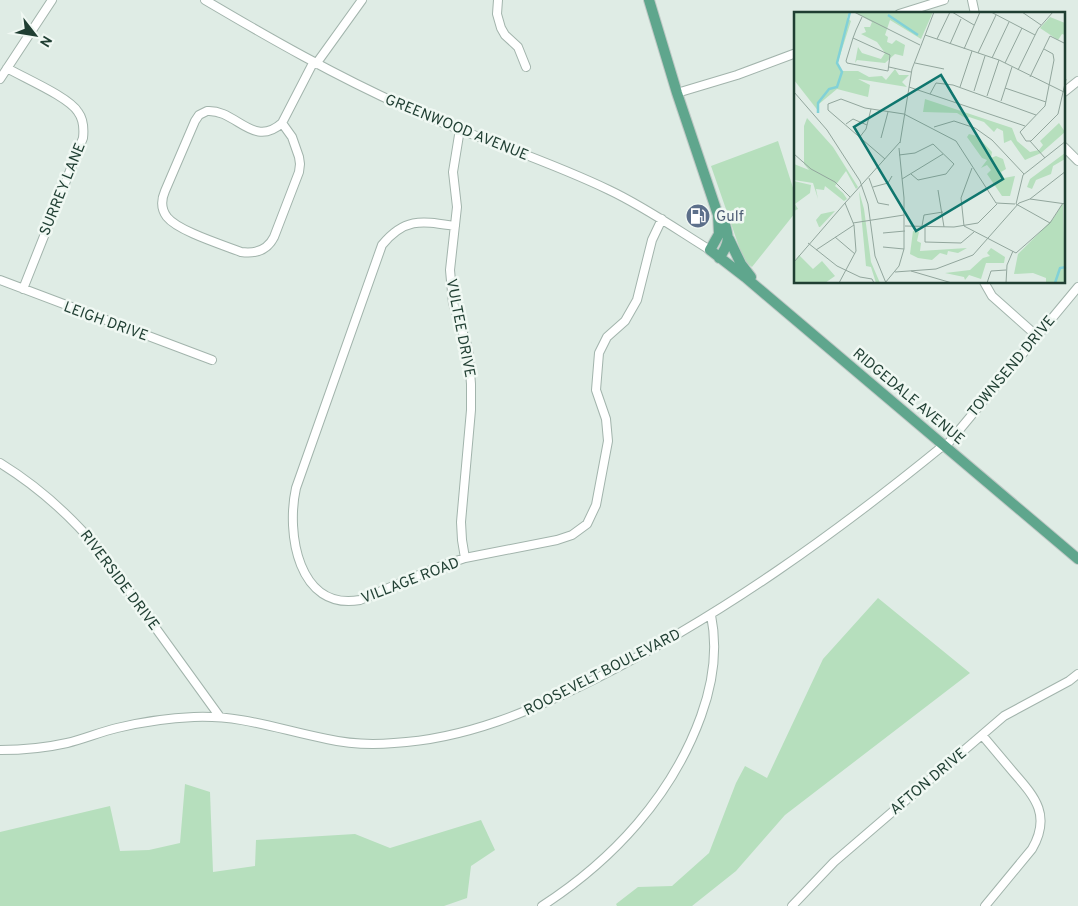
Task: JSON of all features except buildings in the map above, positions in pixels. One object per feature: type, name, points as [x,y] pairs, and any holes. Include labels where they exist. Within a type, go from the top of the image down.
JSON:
[{"type":"main road","points":[[649,0],[677,93],[718,215],[718,234],[710,250]]},
{"type":"main road","points":[[718,215],[724,218],[729,239],[741,264],[750,274],[754,285]]},
{"type":"main road","points":[[719,258],[726,249],[729,239]]},
{"type":"main road","name":"RIDGEDALE AVENUE","points":[[710,250],[1078,559]]},
{"type":"street","points":[[0,79],[52,0]]},
{"type":"street","name":"GREENWOOD AVENUE","points":[[205,0],[314,64],[407,108],[607,188],[634,202],[710,250]]},
{"type":"street","points":[[282,122],[292,137],[300,164],[299,172],[274,238],[267,247],[256,253],[241,252],[180,227],[167,217],[163,210],[162,198],[198,116],[207,111],[222,112],[244,126],[264,132],[271,130],[282,122],[314,64],[362,0]]},
{"type":"street","points":[[498,0],[496,14],[501,28],[505,35],[518,47],[526,67]]},
{"type":"street","points":[[905,12],[944,0]]},
{"type":"street","points":[[677,93],[737,76],[794,55]]},
{"type":"street","name":"SURREY LANE","points":[[7,68],[71,103],[81,116],[84,130],[83,138],[22,289]]},
{"type":"street","points":[[1066,90],[1078,81]]},
{"type":"street","name":"VULTEE DRIVE","points":[[460,129],[453,172],[457,207],[450,260],[454,303],[468,348],[472,384],[461,522],[466,558]]},
{"type":"street","points":[[1066,149],[1078,161]]},
{"type":"street","name":"VILLAGE ROAD","points":[[455,226],[426,221],[416,222],[398,230],[382,246],[296,488],[292,514],[297,550],[305,574],[319,591],[333,600],[342,602],[360,600],[433,569],[466,558],[565,538],[580,531],[592,516],[596,505],[608,441],[606,419],[597,399],[596,390],[599,353],[607,337],[625,321],[633,309],[652,240],[662,219]]},
{"type":"street","name":"LEIGH DRIVE","points":[[0,280],[212,360]]},
{"type":"street","points":[[985,284],[992,296],[1037,336]]},
{"type":"street","name":"TOWNSEND DRIVE","points":[[945,446],[1078,287]]},
{"type":"street","name":"ROOSEVELT BOULEVARD","points":[[0,750],[20,750],[52,746],[142,722],[177,718],[220,717],[245,719],[326,739],[366,745],[452,736],[504,720],[557,698],[680,634],[819,542],[945,446]]},
{"type":"street","name":"RIVERSIDE DRIVE","points":[[0,463],[42,492],[81,528],[100,551],[220,717]]},
{"type":"street","points":[[542,906],[569,887],[606,856],[627,835],[648,812],[675,772],[696,731],[710,685],[714,647],[714,628],[711,614]]},
{"type":"street","name":"AFTON DRIVE","points":[[792,906],[834,862],[1012,710],[1069,681],[1078,674]]},
{"type":"street","points":[[982,735],[1033,795],[1038,803],[1041,821],[1032,849],[985,906]]},
{"type":"green space","points":[[778,141],[794,191],[794,214],[752,267],[744,261],[711,166]]},
{"type":"green space","points":[[878,598],[970,673],[785,815],[736,871],[692,906],[617,906],[616,904],[638,887],[672,886],[709,853],[736,783],[745,766],[767,778],[823,659]]},
{"type":"green space","points":[[185,784],[210,792],[213,872],[255,866],[256,840],[355,834],[390,848],[481,820],[495,850],[471,866],[467,898],[444,906],[0,906],[0,832],[110,806],[120,851],[149,850],[180,843]]},
{"type":"place","name":"Gulf","points":[[698,216]]}]
